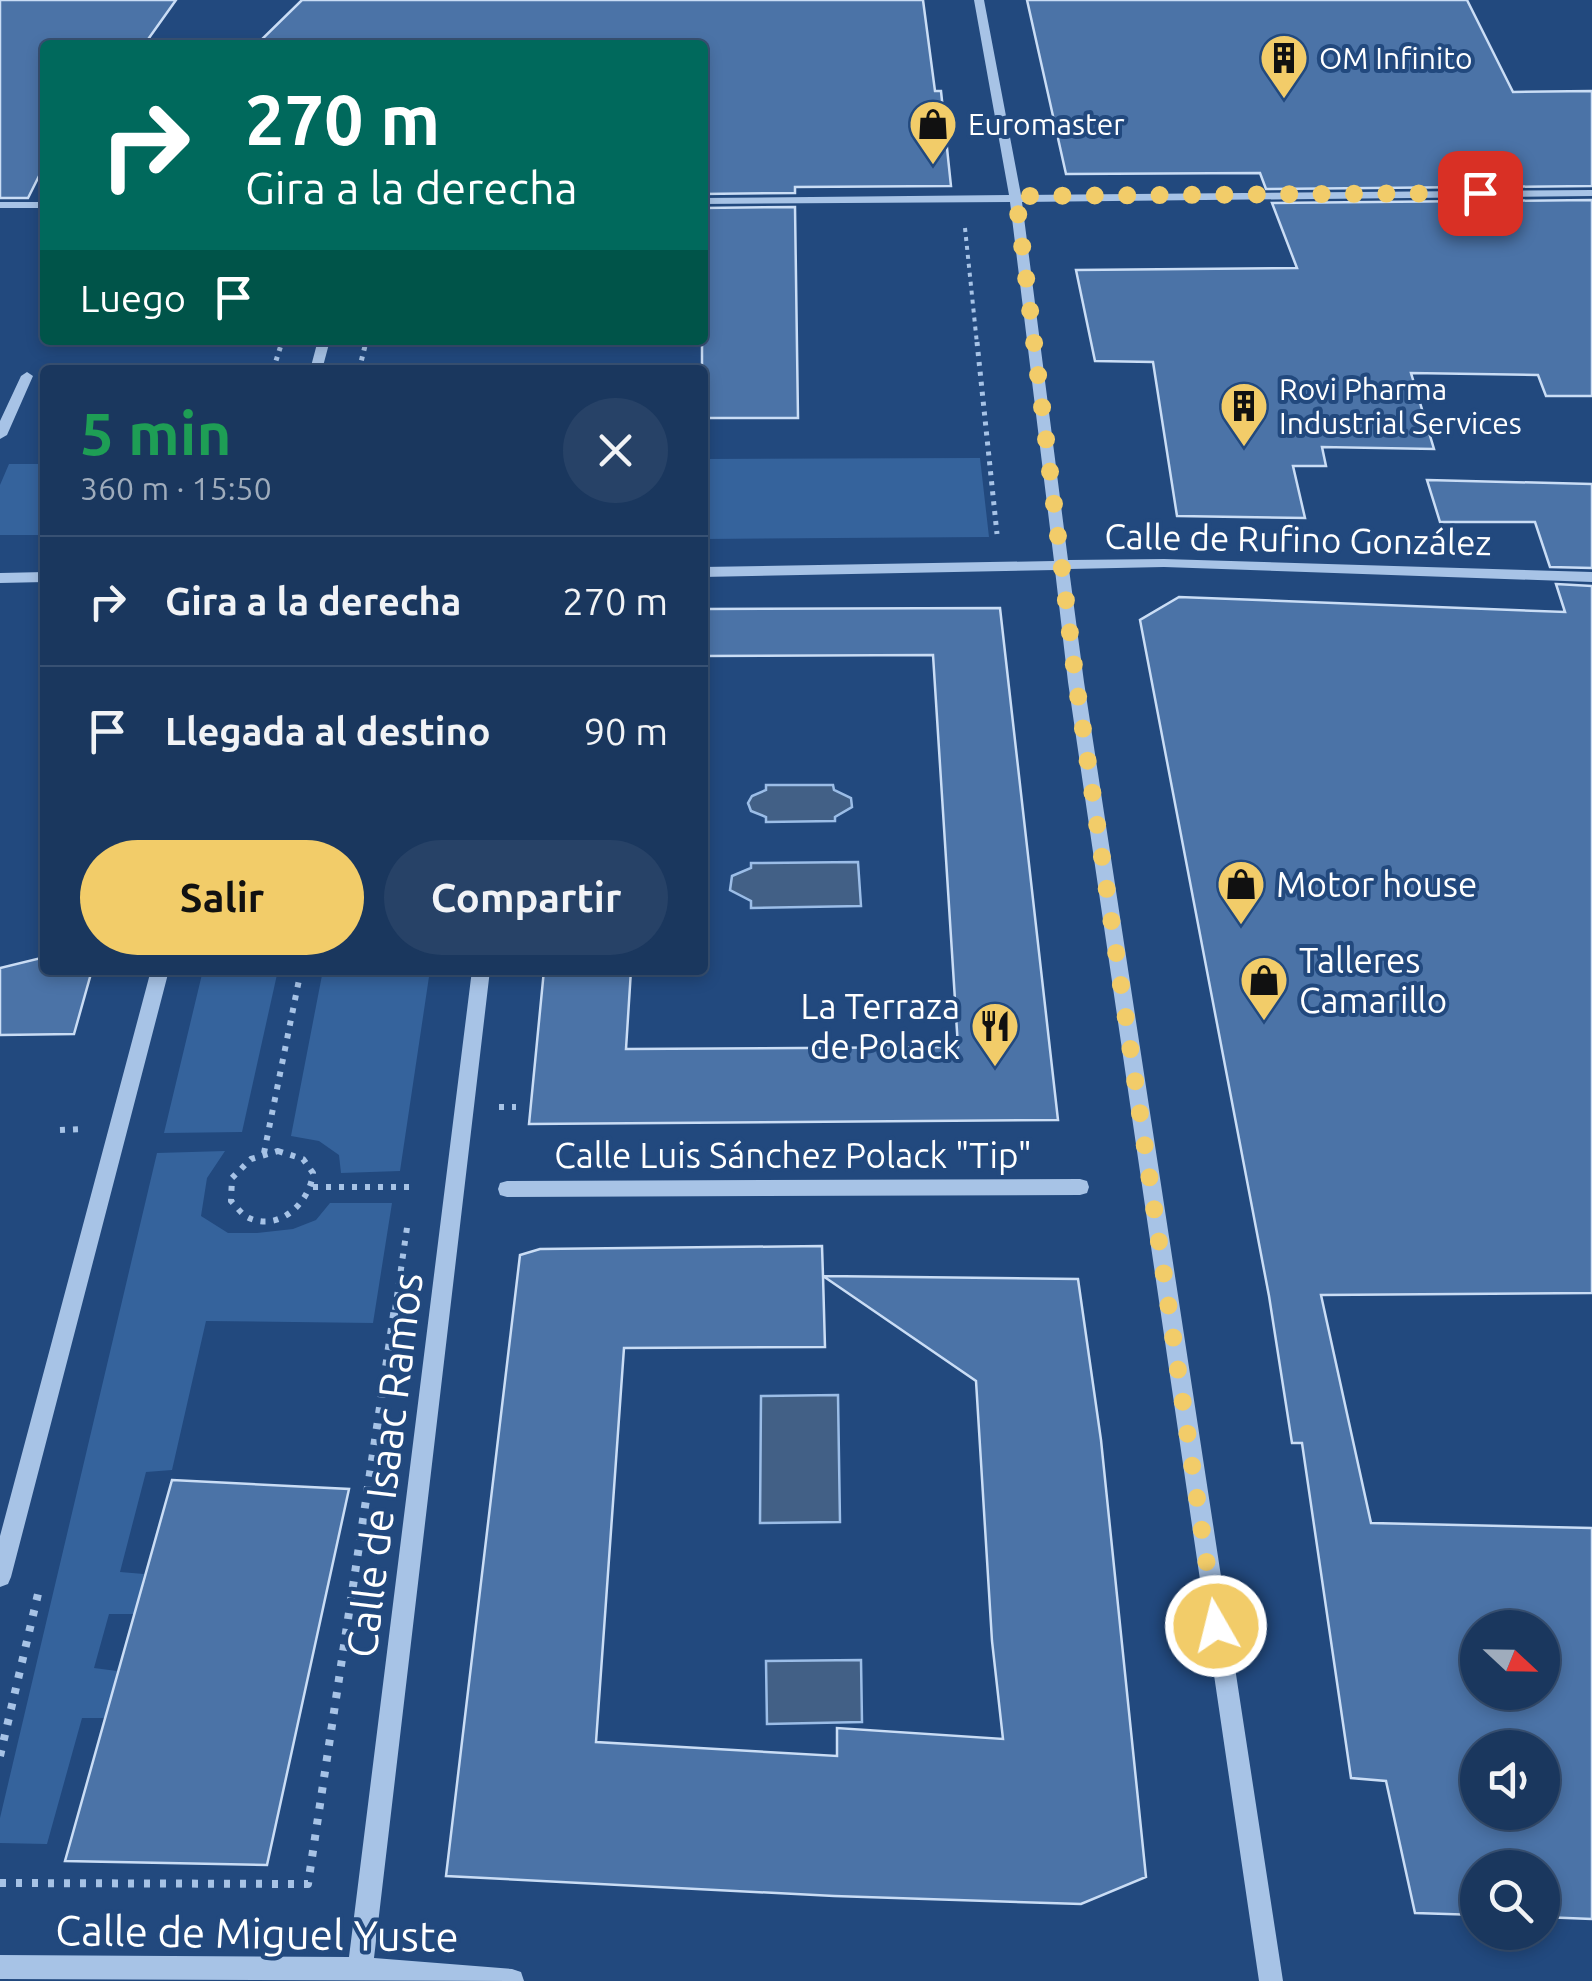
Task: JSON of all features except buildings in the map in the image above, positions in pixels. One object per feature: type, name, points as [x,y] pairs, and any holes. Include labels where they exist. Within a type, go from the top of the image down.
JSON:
[{"type":"street","points":[[979,0],[1016,196],[1062,565],[1270,1981]]},
{"type":"street","points":[[708,200],[1592,192]]},
{"type":"street","points":[[0,205],[40,205]]},
{"type":"street","points":[[0,435],[27,376]]},
{"type":"street","name":"Calle de Rufino González","points":[[708,572],[1164,564],[1592,577]]},
{"type":"street","points":[[0,578],[40,577]]},
{"type":"street","points":[[0,1576],[159,975]]},
{"type":"street","name":"Calle de Isaac Ramos","points":[[360,1969],[480,975]]},
{"type":"street","name":"Calle Luis Sánchez Polack \"Tip\"","points":[[507,1189],[1080,1187]]},
{"type":"street","name":"Calle de Miguel Yuste","points":[[0,1967],[360,1969],[512,1981]]},
{"type":"path","points":[[964,220],[998,544]]},
{"type":"path","points":[[264,1153],[300,975]]},
{"type":"path","points":[[465,1108],[516,1107]]},
{"type":"path","points":[[278,1151],[302,1158],[310,1165],[313,1186],[300,1208],[273,1220],[246,1217],[236,1210],[230,1190],[232,1178],[240,1168],[264,1153],[278,1151]]},
{"type":"path","points":[[0,1883],[308,1884],[416,1168]]},
{"type":"path","points":[[313,1186],[413,1187]]},
{"type":"shaded area","points":[[980,458],[989,537],[708,539],[708,459]]},
{"type":"shaded area","points":[[9,464],[40,464],[40,535],[0,535],[0,485]]},
{"type":"shaded area","points":[[766,785],[833,785],[834,790],[851,798],[852,807],[835,817],[835,821],[766,822],[766,817],[751,811],[748,803],[752,796],[766,790]]},
{"type":"shaded area","points":[[858,862],[861,906],[751,908],[751,901],[730,890],[732,876],[751,868],[751,863]]},
{"type":"shaded area","points":[[202,975],[277,975],[242,1132],[164,1133]]},
{"type":"shaded area","points":[[322,975],[429,975],[400,1171],[341,1173],[339,1155],[319,1141],[291,1136]]},
{"type":"shaded area","points":[[225,1151],[207,1178],[201,1216],[228,1233],[293,1229],[316,1220],[330,1203],[392,1203],[373,1323],[206,1321],[172,1470],[146,1472],[120,1572],[144,1574],[135,1614],[109,1614],[94,1668],[117,1671],[106,1718],[82,1718],[47,1844],[0,1843],[0,1818],[157,1153]]},
{"type":"shaded area","points":[[838,1395],[840,1522],[760,1523],[761,1396]]},
{"type":"shaded area","points":[[861,1660],[862,1722],[767,1724],[766,1661]]},
{"type":"place","name":"OM Infinito","points":[[1284,100]]},
{"type":"place","name":"Euromaster","points":[[933,166]]},
{"type":"place","name":"Rovi Pharma Industrial Services","points":[[1244,448]]},
{"type":"place","name":"Motor house","points":[[1241,926]]},
{"type":"place","name":"Talleres Camarillo","points":[[1264,1022]]},
{"type":"place","name":"La Terraza de Polack","points":[[995,1068]]},
{"type":"route","points":[[1216,1626],[1076,682],[1016,196],[1480,193]]}]
